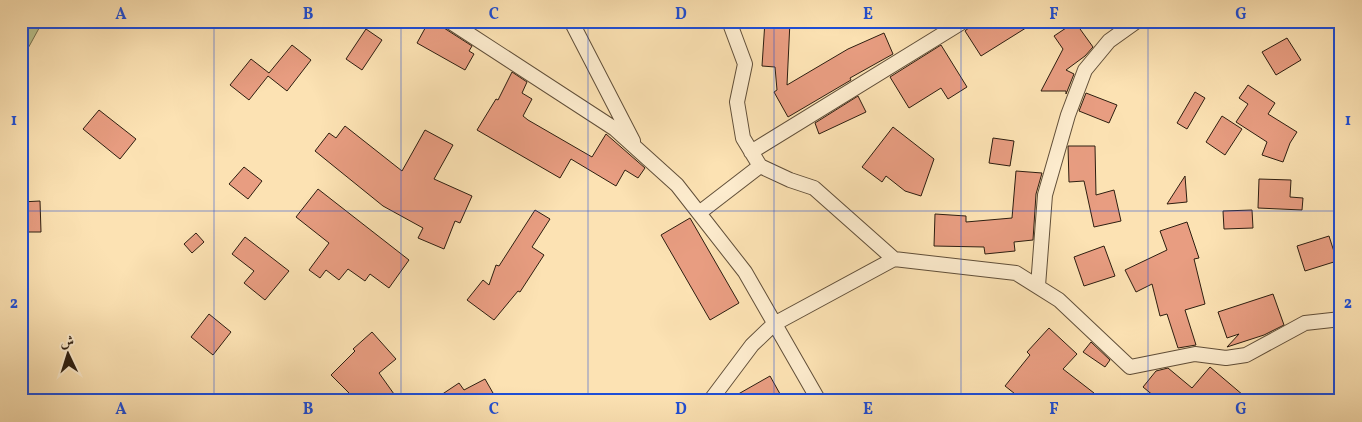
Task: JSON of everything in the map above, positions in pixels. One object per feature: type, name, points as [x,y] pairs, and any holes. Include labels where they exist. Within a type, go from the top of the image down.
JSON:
[{"type":"street","points":[[449,21],[615,129],[677,185],[745,272],[820,401]]},
{"type":"street","points":[[571,21],[637,148]]},
{"type":"street","points":[[729,21],[745,64],[738,102],[742,138],[760,166],[790,180],[814,188],[894,259]]},
{"type":"street","points":[[751,152],[964,21]]},
{"type":"street","points":[[1038,286],[1045,195],[1068,115],[1085,70],[1109,41],[1137,21]]},
{"type":"street","points":[[699,213],[760,166]]},
{"type":"street","points":[[710,401],[752,345],[774,324],[894,259],[1016,273],[1059,300],[1130,366],[1195,354],[1226,358],[1246,355],[1305,323],[1341,319]]},
{"type":"green space","points":[[21,21],[43,21],[21,61]]},
{"type":"building","points":[[429,21],[441,22],[444,28],[472,46],[469,51],[474,54],[465,70],[417,43]]},
{"type":"building","points":[[765,21],[790,21],[787,85],[848,49],[884,33],[893,54],[850,78],[851,80],[788,117],[774,92],[777,90],[775,67],[762,66]]},
{"type":"building","points":[[973,21],[1037,21],[981,56],[965,31],[971,26]]},
{"type":"building","points":[[1106,21],[1122,21],[1111,29]]},
{"type":"building","points":[[1075,22],[1093,47],[1085,56],[1066,70],[1074,74],[1066,94],[1066,91],[1041,91],[1063,49],[1054,36]]},
{"type":"building","points":[[366,29],[382,40],[362,70],[346,59]]},
{"type":"building","points":[[1287,38],[1301,60],[1276,75],[1262,52]]},
{"type":"building","points":[[292,45],[311,60],[287,91],[268,76],[249,100],[230,85],[251,59],[269,73]]},
{"type":"building","points":[[941,45],[967,87],[948,99],[941,88],[909,108],[890,77]]},
{"type":"building","points":[[512,72],[527,82],[522,93],[532,99],[523,116],[592,157],[606,134],[645,168],[638,178],[625,170],[616,186],[571,159],[560,178],[477,130],[496,99],[498,100]]},
{"type":"building","points":[[1248,85],[1275,103],[1268,114],[1297,132],[1290,143],[1283,162],[1262,155],[1267,142],[1236,122],[1248,104],[1239,98]]},
{"type":"building","points":[[1195,92],[1205,98],[1187,129],[1177,123]]},
{"type":"building","points":[[1086,93],[1117,105],[1109,123],[1079,111]]},
{"type":"building","points":[[858,96],[866,112],[819,134],[815,123]]},
{"type":"building","points":[[99,110],[136,139],[120,159],[83,129]]},
{"type":"building","points":[[1222,116],[1242,129],[1225,155],[1206,142]]},
{"type":"building","points":[[345,126],[402,171],[425,130],[453,145],[434,179],[472,196],[460,223],[455,221],[444,249],[418,238],[423,228],[383,206],[315,151],[329,133],[336,138]]},
{"type":"building","points":[[893,127],[934,159],[921,196],[905,191],[886,176],[882,182],[862,167]]},
{"type":"building","points":[[993,138],[1014,141],[1010,166],[989,163]]},
{"type":"building","points":[[1068,146],[1095,146],[1096,195],[1114,190],[1121,221],[1094,227],[1084,181],[1069,182]]},
{"type":"building","points":[[244,167],[262,181],[248,199],[229,184]]},
{"type":"building","points":[[1016,171],[1042,173],[1036,194],[1033,240],[1014,242],[1015,251],[985,254],[984,247],[934,246],[935,214],[966,216],[966,222],[1012,218]]},
{"type":"building","points":[[1185,176],[1187,202],[1167,204]]},
{"type":"building","points":[[1259,179],[1291,180],[1290,197],[1303,198],[1302,210],[1258,208]]},
{"type":"building","points":[[318,189],[409,260],[389,288],[370,274],[365,281],[348,269],[339,280],[326,270],[320,278],[309,270],[329,243],[296,217]]},
{"type":"building","points":[[40,201],[41,232],[21,232],[21,202]]},
{"type":"building","points":[[535,210],[550,219],[532,247],[544,255],[520,292],[518,291],[494,320],[467,300],[483,280],[489,285],[496,265],[499,266]]},
{"type":"building","points":[[1252,210],[1253,228],[1224,229],[1223,211]]},
{"type":"building","points":[[690,218],[739,303],[710,320],[661,235]]},
{"type":"building","points":[[1187,222],[1199,258],[1194,259],[1205,304],[1185,310],[1196,345],[1178,348],[1167,314],[1160,316],[1152,284],[1136,292],[1125,270],[1167,250],[1160,231]]},
{"type":"building","points":[[196,233],[204,242],[192,253],[184,244]]},
{"type":"building","points":[[1329,236],[1337,261],[1305,271],[1297,246]]},
{"type":"building","points":[[245,237],[289,271],[265,300],[244,283],[254,271],[232,254]]},
{"type":"building","points":[[1104,246],[1115,276],[1084,286],[1074,257]]},
{"type":"building","points":[[1273,294],[1284,325],[1264,335],[1227,347],[1239,334],[1227,338],[1218,312]]},
{"type":"building","points":[[209,314],[231,332],[213,355],[191,337]]},
{"type":"building","points":[[1049,328],[1077,354],[1063,369],[1094,393],[1088,401],[1024,401],[1005,386],[1030,355],[1027,352]]},
{"type":"building","points":[[372,332],[396,359],[379,373],[399,401],[357,401],[331,375],[355,351],[353,349]]},
{"type":"building","points":[[1091,342],[1110,360],[1105,367],[1083,352]]},
{"type":"building","points":[[1210,367],[1250,401],[1160,401],[1143,387],[1156,371],[1168,368],[1192,388]]},
{"type":"building","points":[[770,376],[784,401],[726,401]]},
{"type":"building","points":[[485,379],[493,393],[479,401],[432,401],[459,383],[464,390]]}]
